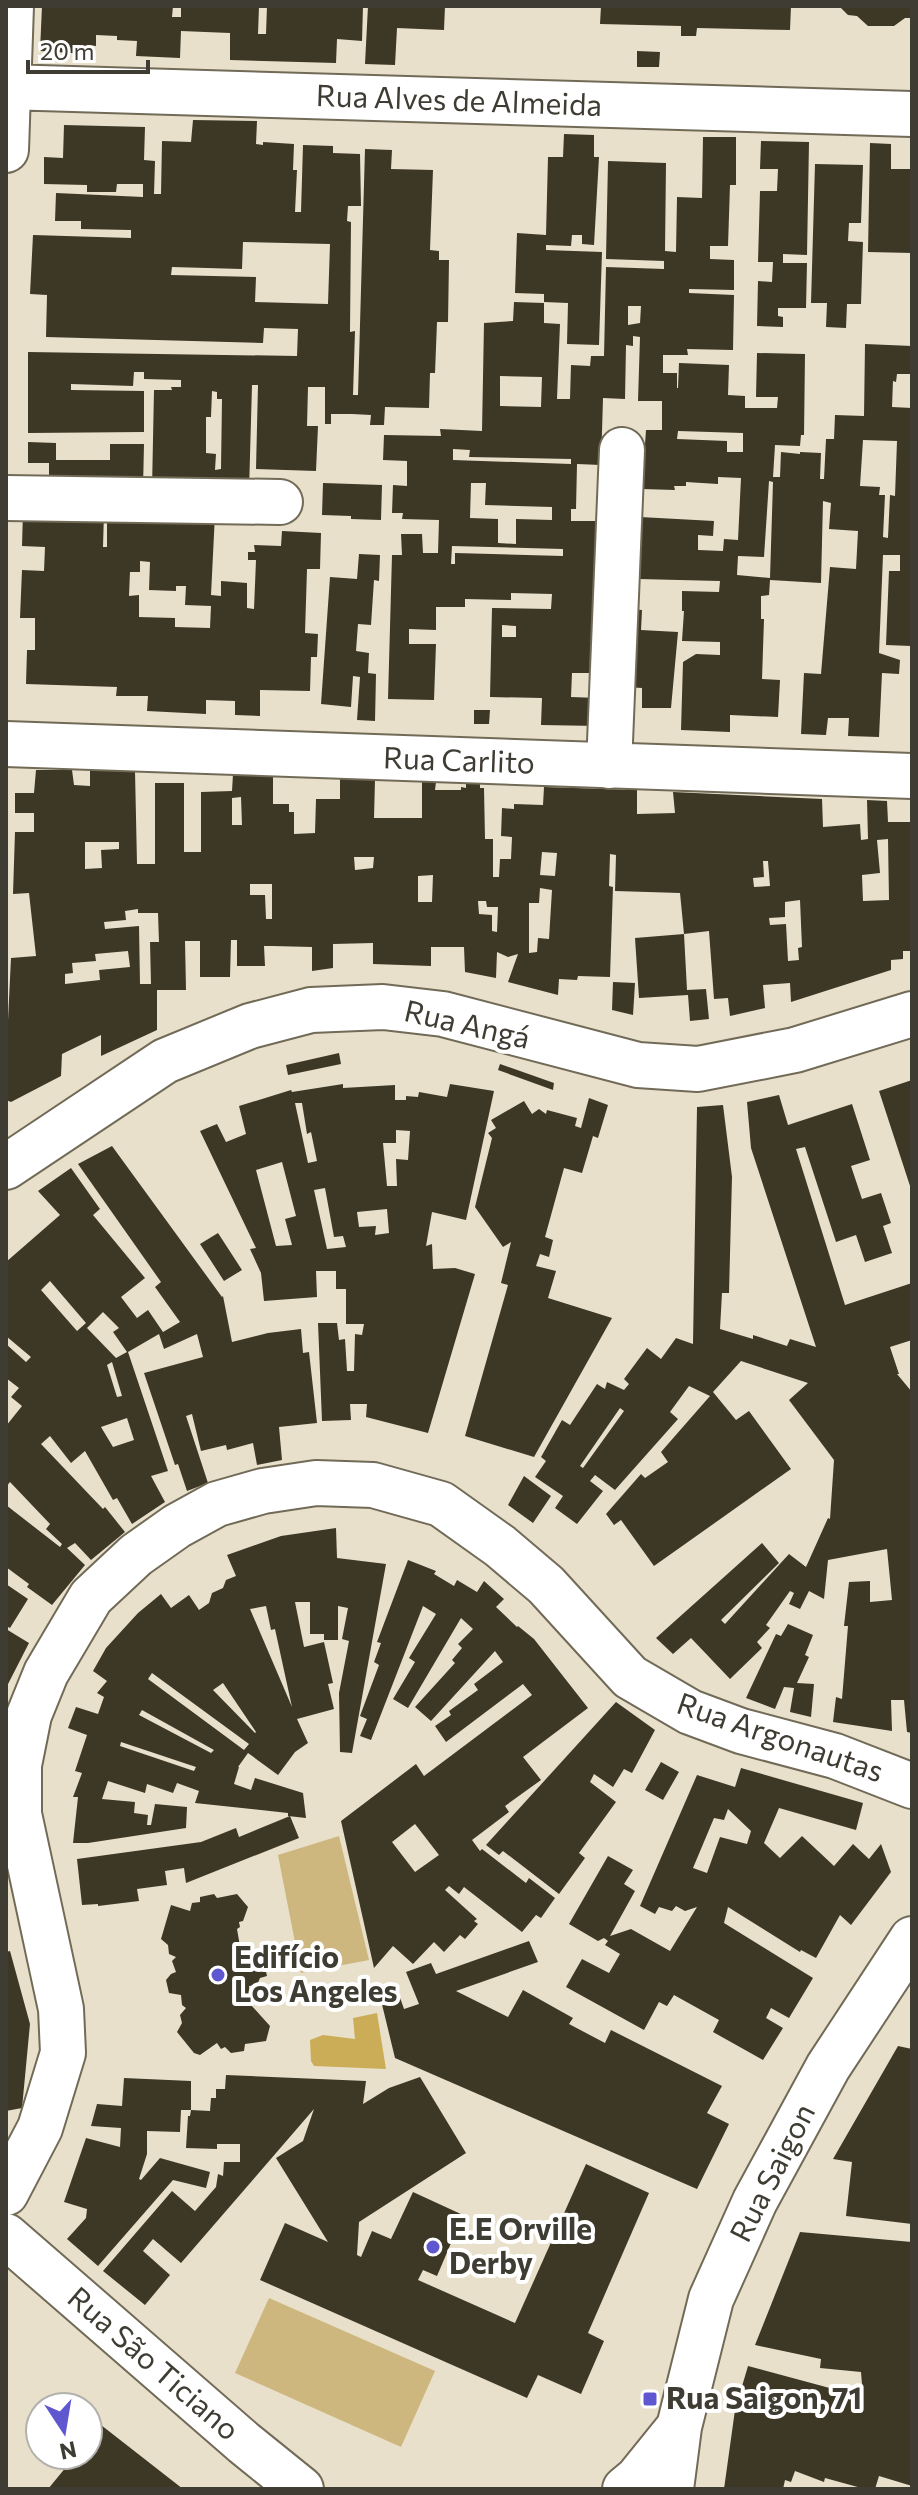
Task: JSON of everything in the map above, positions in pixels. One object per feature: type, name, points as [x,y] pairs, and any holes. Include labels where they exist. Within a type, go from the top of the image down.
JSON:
[{"type":"street","points":[[6,150],[11,6]]},
{"type":"street","name":"Rua Alves de Almeida","points":[[7,87],[912,114]]},
{"type":"street","points":[[609,766],[622,450]]},
{"type":"street","points":[[6,498],[280,502]]},
{"type":"street","name":"Rua Carlito","points":[[6,744],[912,776]]},
{"type":"street","name":"Rua Angá","points":[[6,1167],[165,1061],[250,1026],[311,1010],[383,1007],[443,1014],[638,1065],[698,1069],[795,1050],[912,1014]]},
{"type":"street","name":"Rua Argonautas","points":[[6,2193],[40,2128],[63,2053],[61,2009],[19,1814],[19,1765],[29,1715],[46,1673],[91,1597],[136,1555],[177,1526],[217,1504],[263,1491],[316,1483],[373,1485],[441,1504],[500,1546],[546,1585],[630,1677],[690,1712],[741,1731],[835,1756],[912,1786]]},
{"type":"street","name":"Rua Saigon","points":[[671,2489],[679,2427],[711,2299],[755,2201],[828,2067],[912,1939]]},
{"type":"street","name":"Rua São Ticiano","points":[[6,2236],[232,2433],[301,2489]]},
{"type":"street","name":"Rua Saigon","points":[[625,2489],[637,2479],[679,2427]]},
{"type":"shaded area","points":[[339,1836],[369,1960],[301,1973],[278,1855]]},
{"type":"shaded area","points":[[377,2013],[386,2069],[314,2066],[310,2040],[323,2035],[355,2039],[353,2018]]},
{"type":"shaded area","points":[[269,2298],[435,2371],[401,2447],[235,2373]]},
{"type":"building","points":[[42,6],[173,6],[172,17],[181,17],[181,6],[259,6],[258,34],[266,34],[267,6],[363,6],[362,41],[337,39],[336,63],[230,60],[230,33],[181,31],[180,58],[136,56],[137,41],[117,40],[117,36],[96,35],[96,46],[87,45],[87,54],[40,51]]},
{"type":"building","points":[[368,6],[445,6],[444,30],[397,28],[395,65],[365,64]]},
{"type":"building","points":[[601,6],[791,6],[790,30],[697,28],[696,36],[681,36],[681,26],[600,24]]},
{"type":"building","points":[[839,6],[912,6],[912,18],[905,18],[894,26],[868,26]]},
{"type":"building","points":[[637,51],[660,52],[659,67],[637,67]]},
{"type":"building","points":[[193,120],[257,121],[256,144],[294,144],[293,170],[297,170],[295,212],[301,212],[303,145],[333,146],[333,153],[360,154],[361,206],[348,206],[347,221],[351,222],[350,332],[355,331],[353,395],[358,395],[365,149],[392,150],[391,169],[433,170],[430,250],[439,251],[439,260],[449,260],[448,322],[437,322],[435,373],[430,373],[429,408],[385,407],[384,425],[370,425],[371,415],[352,414],[331,414],[331,424],[325,424],[325,387],[308,387],[307,426],[318,426],[316,471],[256,469],[258,385],[252,385],[249,491],[152,489],[154,390],[181,387],[181,380],[144,379],[144,372],[134,372],[133,386],[71,384],[71,390],[144,391],[144,432],[28,433],[28,352],[297,356],[298,329],[264,328],[263,343],[46,337],[47,295],[30,294],[33,235],[131,238],[131,230],[81,229],[81,221],[55,221],[56,193],[143,197],[143,184],[117,184],[116,192],[87,192],[87,185],[44,184],[44,157],[63,158],[64,125],[145,127],[144,160],[155,161],[154,194],[161,194],[162,141],[191,142]],"holes":[[[243,242],[330,244],[328,304],[255,302],[256,277],[171,275],[172,267],[242,269]],[[212,391],[217,392],[217,399],[222,399],[221,469],[215,470],[216,454],[206,453],[206,417],[211,417]]]},
{"type":"building","points":[[564,134],[594,135],[594,157],[599,157],[594,245],[582,244],[582,235],[572,235],[571,246],[546,245],[546,250],[602,252],[599,345],[567,344],[568,303],[544,302],[544,294],[515,293],[517,233],[546,235],[548,157],[563,157]]},
{"type":"building","points":[[703,137],[736,137],[736,185],[730,185],[728,246],[710,246],[710,259],[734,260],[734,290],[689,289],[689,293],[734,295],[733,350],[687,349],[688,355],[663,355],[663,373],[677,373],[678,388],[679,363],[729,365],[728,395],[745,396],[745,408],[777,408],[778,397],[756,397],[757,353],[805,354],[804,435],[801,435],[800,446],[775,445],[773,477],[780,477],[781,452],[800,452],[821,453],[820,479],[824,479],[826,439],[834,439],[835,415],[864,416],[865,344],[912,346],[912,374],[897,374],[896,382],[893,381],[892,407],[912,408],[911,646],[886,645],[889,571],[900,571],[900,555],[883,555],[879,653],[900,660],[899,674],[882,673],[879,737],[848,736],[849,718],[828,718],[826,735],[801,734],[804,673],[821,674],[830,567],[856,569],[858,531],[829,529],[831,503],[823,501],[821,583],[770,580],[769,595],[761,596],[761,619],[764,619],[762,679],[780,680],[778,717],[730,715],[730,732],[681,730],[683,662],[696,654],[720,655],[720,642],[682,641],[682,591],[719,592],[720,581],[639,579],[640,517],[714,521],[713,536],[698,535],[698,550],[723,551],[724,539],[738,540],[741,478],[718,477],[718,484],[686,482],[686,486],[674,486],[675,490],[642,489],[646,430],[662,430],[662,401],[638,401],[640,337],[633,336],[633,346],[626,345],[625,399],[603,398],[601,465],[577,464],[576,509],[571,509],[571,521],[601,521],[598,673],[572,673],[571,697],[598,698],[598,726],[541,725],[542,698],[490,697],[492,608],[551,609],[552,594],[511,593],[511,600],[465,599],[465,607],[436,607],[436,630],[409,629],[409,644],[436,644],[434,700],[388,699],[392,555],[402,555],[401,534],[422,534],[423,553],[438,553],[439,520],[402,519],[403,513],[392,513],[393,485],[407,486],[407,461],[383,460],[384,435],[441,436],[440,429],[482,431],[484,323],[513,321],[514,302],[544,303],[544,323],[560,324],[557,399],[570,399],[571,365],[590,366],[591,356],[604,356],[606,267],[664,269],[664,261],[606,259],[608,161],[666,163],[665,251],[676,252],[677,197],[702,198]],"holes":[[[628,306],[641,306],[640,323],[628,325]],[[500,376],[542,377],[541,407],[500,406]],[[678,431],[743,433],[743,452],[727,452],[727,441],[677,439]],[[863,440],[897,441],[895,496],[890,495],[888,538],[883,537],[885,495],[879,495],[880,487],[860,486]],[[453,449],[470,450],[469,457],[571,459],[571,464],[453,460]],[[769,481],[773,482],[770,578],[737,575],[738,556],[764,557]],[[471,483],[486,483],[485,505],[552,507],[552,520],[516,519],[516,544],[498,543],[498,519],[470,518]],[[452,546],[563,549],[563,556],[455,553],[455,564],[451,564]],[[502,625],[516,626],[516,637],[502,637]]]},
{"type":"building","points":[[761,141],[809,142],[807,255],[783,254],[783,263],[807,263],[806,308],[778,308],[778,316],[783,317],[783,327],[757,326],[758,281],[772,282],[773,262],[758,262],[760,191],[777,191],[778,169],[760,169]]},
{"type":"building","points":[[870,143],[891,144],[891,169],[912,169],[912,253],[868,252]]},
{"type":"building","points":[[815,164],[863,165],[861,223],[849,223],[848,241],[863,242],[861,304],[847,304],[846,328],[826,327],[827,303],[811,303]]},
{"type":"building","points":[[28,442],[56,443],[56,460],[110,460],[110,444],[144,444],[143,489],[49,487],[49,463],[28,463]]},
{"type":"building","points":[[323,483],[382,485],[381,520],[322,515]]},
{"type":"building","points":[[23,511],[104,512],[103,547],[107,547],[107,513],[215,514],[211,595],[221,596],[221,581],[247,583],[247,608],[254,609],[256,560],[248,560],[248,552],[255,552],[254,545],[281,546],[282,531],[321,533],[320,569],[307,569],[305,633],[318,634],[317,657],[311,657],[310,691],[260,690],[260,716],[235,715],[235,701],[206,700],[206,714],[147,711],[148,696],[116,696],[117,687],[26,684],[27,650],[35,650],[35,618],[20,618],[22,570],[44,571],[45,547],[22,546]],"holes":[[[140,561],[150,562],[149,590],[176,591],[176,586],[186,586],[185,605],[211,606],[210,628],[175,627],[175,618],[139,617],[139,595],[129,596],[130,572],[140,572]]]},
{"type":"building","points":[[359,554],[380,555],[379,581],[374,580],[371,625],[358,624],[356,651],[369,653],[368,673],[376,674],[375,721],[357,720],[360,677],[353,676],[351,707],[321,704],[330,577],[357,579]]},
{"type":"building","points":[[628,609],[642,610],[641,630],[678,632],[671,708],[642,708],[642,688],[626,687]]},
{"type":"building","points":[[474,710],[490,710],[489,724],[474,724]]},
{"type":"building","points":[[36,770],[72,770],[74,785],[90,786],[90,770],[135,771],[137,864],[155,864],[155,783],[184,783],[184,852],[201,852],[201,792],[232,791],[233,774],[273,775],[273,804],[289,804],[289,812],[294,812],[294,834],[315,833],[316,799],[340,799],[340,778],[375,779],[374,818],[422,818],[422,782],[436,782],[435,790],[461,790],[461,787],[466,788],[466,783],[480,784],[480,788],[484,788],[485,839],[493,839],[493,877],[499,877],[500,859],[511,859],[512,837],[501,836],[502,808],[514,809],[514,804],[543,805],[544,787],[637,790],[637,814],[675,813],[673,792],[822,799],[823,827],[860,824],[861,840],[868,839],[867,800],[887,801],[888,822],[912,822],[912,951],[903,951],[903,959],[891,960],[891,970],[791,1002],[790,983],[763,985],[765,1008],[730,1016],[728,998],[714,999],[709,931],[684,934],[680,893],[615,891],[616,855],[610,854],[609,886],[613,887],[610,977],[559,979],[558,995],[508,982],[518,954],[508,957],[497,952],[496,978],[465,972],[464,947],[431,947],[431,966],[373,964],[373,943],[333,944],[333,968],[312,971],[312,947],[272,946],[264,946],[265,966],[237,966],[237,940],[231,940],[230,977],[200,977],[200,941],[185,941],[186,990],[157,990],[157,1030],[101,1056],[101,1035],[62,1054],[61,1076],[11,1102],[6,1100],[6,1062],[11,958],[36,956],[29,893],[13,894],[15,832],[34,832],[34,813],[15,813],[15,793],[34,793]],"holes":[[[241,797],[242,825],[232,825],[232,798]],[[888,839],[889,900],[863,901],[862,875],[880,873],[877,840]],[[85,842],[119,842],[119,849],[101,850],[102,868],[85,869]],[[542,852],[557,853],[555,876],[540,875]],[[354,857],[374,857],[373,868],[355,870]],[[763,861],[768,861],[770,886],[754,887],[753,878],[764,877]],[[433,875],[432,902],[418,902],[418,876]],[[250,884],[272,884],[272,919],[266,919],[265,895],[250,895]],[[540,888],[552,890],[549,939],[538,938],[537,952],[529,953],[529,903],[539,903]],[[800,900],[802,947],[798,948],[799,960],[788,961],[786,924],[770,925],[769,918],[785,917],[785,902]],[[478,901],[486,901],[487,907],[498,907],[497,932],[492,931],[492,915],[479,914]],[[138,909],[138,913],[158,913],[159,942],[150,942],[151,984],[140,984],[139,926],[105,929],[104,922],[126,920],[125,911]],[[128,951],[130,967],[99,970],[100,980],[65,984],[65,974],[73,973],[72,963],[96,961],[95,954]]]},
{"type":"building","points":[[684,934],[687,990],[706,989],[709,1019],[690,1021],[688,995],[639,998],[635,938]]},
{"type":"building","points":[[613,982],[635,983],[633,1015],[612,1010]]},
{"type":"building","points":[[339,1053],[341,1064],[288,1075],[286,1065]]},
{"type":"building","points":[[500,1064],[554,1083],[553,1090],[498,1070]]},
{"type":"building","points":[[912,1080],[912,1189],[911,1189],[879,1091]]},
{"type":"building","points":[[343,1084],[343,1088],[395,1085],[395,1100],[406,1100],[406,1096],[418,1097],[419,1092],[447,1097],[450,1084],[494,1091],[466,1220],[432,1212],[426,1246],[432,1244],[433,1269],[455,1268],[475,1274],[428,1433],[366,1417],[367,1404],[350,1404],[351,1420],[322,1421],[318,1323],[337,1323],[339,1340],[345,1339],[347,1371],[354,1371],[355,1334],[362,1335],[364,1324],[346,1324],[346,1289],[336,1289],[336,1271],[316,1271],[317,1297],[264,1301],[261,1273],[250,1249],[256,1248],[200,1131],[217,1124],[226,1142],[246,1134],[239,1106],[292,1092]],"holes":[[[295,1103],[302,1103],[307,1134],[311,1132],[317,1161],[308,1163]],[[396,1130],[410,1131],[408,1160],[396,1159],[397,1186],[387,1186],[383,1143],[396,1143]],[[282,1162],[296,1216],[285,1219],[292,1245],[276,1246],[256,1170]],[[325,1188],[334,1237],[343,1236],[346,1247],[327,1249],[314,1190]],[[387,1209],[389,1233],[375,1235],[376,1226],[359,1227],[357,1212]]]},
{"type":"building","points":[[779,1095],[788,1125],[852,1104],[870,1160],[851,1166],[862,1199],[881,1193],[891,1223],[883,1226],[892,1253],[865,1262],[856,1235],[836,1242],[805,1147],[796,1149],[845,1305],[912,1283],[912,1340],[890,1347],[897,1374],[912,1392],[912,1733],[907,1732],[904,1700],[891,1700],[892,1731],[833,1722],[836,1697],[842,1699],[849,1582],[870,1581],[870,1602],[892,1600],[887,1549],[828,1560],[824,1599],[809,1591],[800,1609],[789,1604],[794,1593],[790,1591],[766,1625],[770,1628],[757,1642],[762,1648],[730,1679],[691,1638],[673,1654],[656,1638],[762,1543],[779,1563],[721,1620],[725,1624],[789,1554],[806,1567],[830,1519],[834,1460],[789,1400],[808,1383],[741,1361],[713,1392],[736,1420],[749,1411],[791,1469],[654,1566],[621,1520],[614,1525],[606,1514],[641,1474],[645,1478],[668,1462],[661,1452],[710,1396],[689,1386],[670,1412],[678,1419],[615,1490],[595,1475],[590,1481],[603,1491],[577,1524],[555,1508],[563,1496],[535,1477],[546,1461],[541,1457],[562,1420],[570,1425],[597,1384],[605,1389],[607,1382],[624,1390],[629,1384],[624,1379],[647,1348],[661,1359],[676,1338],[693,1344],[697,1107],[723,1105],[732,1177],[729,1293],[722,1293],[720,1329],[787,1346],[790,1339],[816,1347],[751,1148],[747,1102]],"holes":[[[620,1408],[624,1411],[583,1468],[580,1466]]]},
{"type":"building","points":[[589,1098],[608,1105],[598,1138],[593,1136],[582,1173],[564,1168],[545,1237],[553,1240],[549,1257],[540,1254],[536,1266],[556,1271],[548,1298],[612,1318],[534,1457],[465,1436],[508,1285],[501,1283],[511,1242],[503,1247],[475,1207],[492,1138],[488,1133],[496,1128],[491,1120],[524,1101],[532,1114],[539,1109],[546,1114],[547,1110],[577,1118],[575,1126],[581,1128]]},
{"type":"building","points":[[112,1146],[223,1296],[232,1342],[301,1329],[303,1353],[309,1352],[317,1423],[279,1427],[282,1460],[257,1465],[253,1443],[227,1450],[226,1445],[201,1451],[192,1414],[186,1416],[208,1483],[187,1491],[144,1373],[203,1357],[197,1334],[164,1349],[159,1334],[128,1352],[168,1471],[151,1476],[165,1502],[132,1524],[117,1498],[113,1500],[85,1451],[71,1463],[50,1436],[41,1444],[103,1509],[105,1507],[125,1532],[91,1560],[75,1543],[67,1548],[85,1565],[52,1605],[6,1567],[6,1505],[60,1547],[62,1544],[46,1529],[50,1524],[10,1482],[6,1487],[6,1426],[22,1406],[11,1397],[19,1388],[6,1378],[6,1344],[26,1362],[31,1357],[6,1336],[6,1262],[60,1215],[38,1191],[71,1168],[100,1209],[93,1215],[145,1278],[121,1297],[137,1318],[148,1310],[163,1332],[180,1322],[155,1287],[161,1282],[78,1164]],"holes":[[[50,1281],[86,1323],[77,1331],[41,1290]],[[103,1312],[119,1328],[113,1332],[127,1352],[116,1358],[87,1328]],[[112,1362],[122,1396],[117,1397],[107,1365]],[[127,1418],[134,1440],[113,1447],[101,1427]]]},
{"type":"building","points":[[218,1233],[242,1270],[224,1281],[200,1244]]},
{"type":"building","points":[[524,1476],[551,1496],[533,1523],[508,1505]]},
{"type":"building","points":[[336,1528],[337,1558],[386,1564],[352,1753],[340,1752],[339,1693],[349,1641],[342,1639],[348,1608],[338,1606],[338,1640],[324,1640],[324,1634],[310,1634],[310,1602],[295,1602],[304,1647],[324,1642],[333,1683],[328,1684],[334,1709],[297,1719],[308,1743],[295,1752],[278,1775],[248,1753],[238,1767],[234,1784],[251,1790],[255,1778],[303,1793],[306,1818],[288,1816],[288,1813],[195,1803],[199,1791],[177,1783],[173,1793],[147,1784],[145,1793],[108,1781],[102,1799],[135,1802],[134,1813],[148,1815],[147,1825],[151,1825],[155,1804],[187,1807],[186,1828],[73,1843],[78,1797],[73,1797],[82,1773],[75,1771],[87,1735],[68,1728],[76,1707],[98,1714],[104,1697],[97,1693],[107,1681],[93,1671],[106,1648],[138,1613],[161,1594],[171,1608],[189,1595],[199,1610],[209,1603],[212,1593],[223,1588],[226,1580],[236,1576],[227,1555],[281,1536]],"holes":[[[266,1606],[271,1630],[275,1629],[292,1707],[250,1609]],[[152,1673],[249,1744],[244,1750],[148,1679]],[[223,1683],[256,1732],[255,1733],[213,1690]],[[142,1710],[214,1750],[211,1753],[139,1715]],[[121,1742],[196,1767],[194,1771],[120,1746]]]},
{"type":"building","points":[[408,1560],[436,1571],[434,1574],[454,1586],[457,1580],[477,1592],[484,1581],[504,1599],[496,1607],[534,1639],[588,1708],[523,1757],[541,1780],[505,1806],[509,1812],[472,1840],[480,1851],[482,1849],[526,1883],[529,1878],[555,1898],[541,1918],[536,1915],[522,1932],[464,1887],[459,1894],[449,1886],[445,1890],[477,1919],[474,1921],[478,1924],[465,1939],[460,1935],[444,1952],[434,1942],[413,1964],[393,1946],[374,1968],[341,1821],[416,1764],[424,1776],[532,1695],[523,1684],[446,1742],[435,1726],[451,1715],[449,1711],[478,1690],[474,1684],[503,1662],[495,1651],[431,1721],[415,1707],[455,1663],[452,1660],[462,1648],[458,1644],[473,1629],[461,1618],[408,1708],[393,1699],[415,1662],[409,1658],[436,1614],[423,1606],[371,1740],[360,1736],[367,1719],[360,1716],[379,1665],[374,1662],[381,1643],[377,1642]],"holes":[[[415,1824],[439,1855],[415,1872],[392,1842]]]},
{"type":"building","points":[[6,1584],[28,1599],[10,1628],[6,1626]]},
{"type":"building","points":[[788,1624],[813,1635],[805,1655],[809,1657],[797,1683],[814,1684],[811,1717],[790,1712],[794,1688],[784,1687],[775,1709],[746,1698],[776,1634],[781,1636]]},
{"type":"building","points":[[6,1629],[29,1643],[6,1688]]},
{"type":"building","points":[[616,1702],[655,1730],[632,1773],[624,1769],[613,1787],[594,1774],[590,1782],[616,1802],[579,1853],[585,1858],[559,1894],[503,1851],[499,1855],[486,1845]]},
{"type":"building","points":[[661,1762],[679,1772],[663,1800],[645,1790]]},
{"type":"building","points":[[741,1768],[863,1803],[856,1830],[779,1808],[764,1843],[780,1858],[802,1836],[834,1866],[853,1844],[869,1859],[881,1844],[891,1872],[851,1925],[840,1915],[816,1958],[800,1952],[728,1907],[724,1923],[813,1978],[789,2018],[771,2008],[766,2018],[783,2028],[763,2060],[713,2032],[719,2020],[674,1995],[667,2006],[659,2002],[644,2030],[566,1987],[582,1959],[609,1973],[620,1954],[605,1945],[608,1941],[604,1938],[598,1941],[569,1924],[608,1856],[633,1870],[624,1884],[635,1891],[610,1936],[631,1929],[670,1951],[697,1907],[685,1911],[676,1906],[672,1911],[659,1907],[655,1914],[640,1906],[697,1775],[735,1787]],"holes":[[[728,1809],[751,1831],[747,1844],[720,1837],[707,1873],[693,1868],[714,1818],[724,1820]]]},
{"type":"building","points":[[290,1816],[299,1838],[186,1883],[184,1868],[165,1871],[167,1885],[137,1889],[139,1901],[82,1905],[77,1859],[201,1842],[236,1828],[239,1837]]},
{"type":"building","name":"Edifício Los Angeles","points":[[214,1894],[217,1898],[237,1894],[248,1907],[237,1929],[241,1952],[262,1955],[267,1976],[260,1978],[257,1985],[249,1986],[251,2005],[270,2026],[266,2041],[245,2044],[244,2051],[231,2053],[225,2047],[221,2049],[217,2043],[200,2055],[194,2053],[177,2032],[182,2023],[180,2015],[186,2008],[182,2005],[181,1995],[169,1993],[166,1980],[176,1972],[172,1961],[176,1957],[169,1954],[168,1945],[161,1939],[171,1905],[190,1911],[192,1903],[200,1902],[200,1897]]},
{"type":"building","points":[[529,1941],[538,1962],[456,1991],[508,2017],[523,1990],[573,2018],[569,2024],[605,2043],[611,2030],[722,2086],[707,2113],[729,2124],[697,2189],[395,2058],[379,1992],[396,1986],[404,2009],[419,2004],[406,1972],[431,1963],[436,1974]]},
{"type":"building","points":[[10,1951],[30,2024],[22,2108],[6,2111],[6,1952]]},
{"type":"building","points":[[898,2046],[912,2049],[912,2224],[846,2216],[852,2162],[833,2159]]},
{"type":"building","points":[[226,2075],[366,2081],[363,2104],[389,2088],[420,2077],[466,2153],[359,2222],[357,2255],[361,2257],[372,2231],[391,2239],[413,2192],[463,2215],[437,2276],[423,2270],[418,2280],[515,2323],[586,2164],[649,2193],[588,2333],[604,2341],[581,2394],[538,2375],[527,2398],[260,2280],[285,2223],[328,2242],[276,2158],[303,2141],[314,2109],[181,2263],[153,2239],[143,2251],[170,2275],[145,2305],[103,2271],[172,2191],[195,2211],[216,2187],[218,2174],[223,2176],[224,2162],[240,2162],[240,2144],[217,2144],[217,2149],[186,2148],[191,2110],[210,2111],[211,2098],[216,2098],[216,2089],[225,2089]]},
{"type":"building","points":[[124,2078],[191,2081],[191,2110],[181,2110],[180,2132],[147,2131],[147,2154],[139,2179],[160,2158],[210,2172],[206,2188],[173,2180],[98,2266],[67,2239],[86,2218],[87,2209],[64,2202],[86,2138],[120,2147],[121,2128],[91,2126],[97,2104],[122,2106]]},
{"type":"building","points":[[800,2232],[912,2242],[912,2486],[879,2476],[875,2489],[865,2489],[825,2478],[824,2482],[795,2471],[791,2482],[785,2480],[783,2489],[724,2489],[735,2410],[748,2366],[863,2397],[861,2372],[820,2368],[821,2359],[755,2345]]},
{"type":"building","points":[[104,2427],[183,2489],[48,2489],[63,2471],[104,2471]]},
{"type":"place","name":"Edifício Los Angeles","points":[[218,1975]]},
{"type":"place","name":"E.E Orville Derby","points":[[433,2247]]},
{"type":"place","name":"Rua Saigon, 71","points":[[650,2399]]}]
